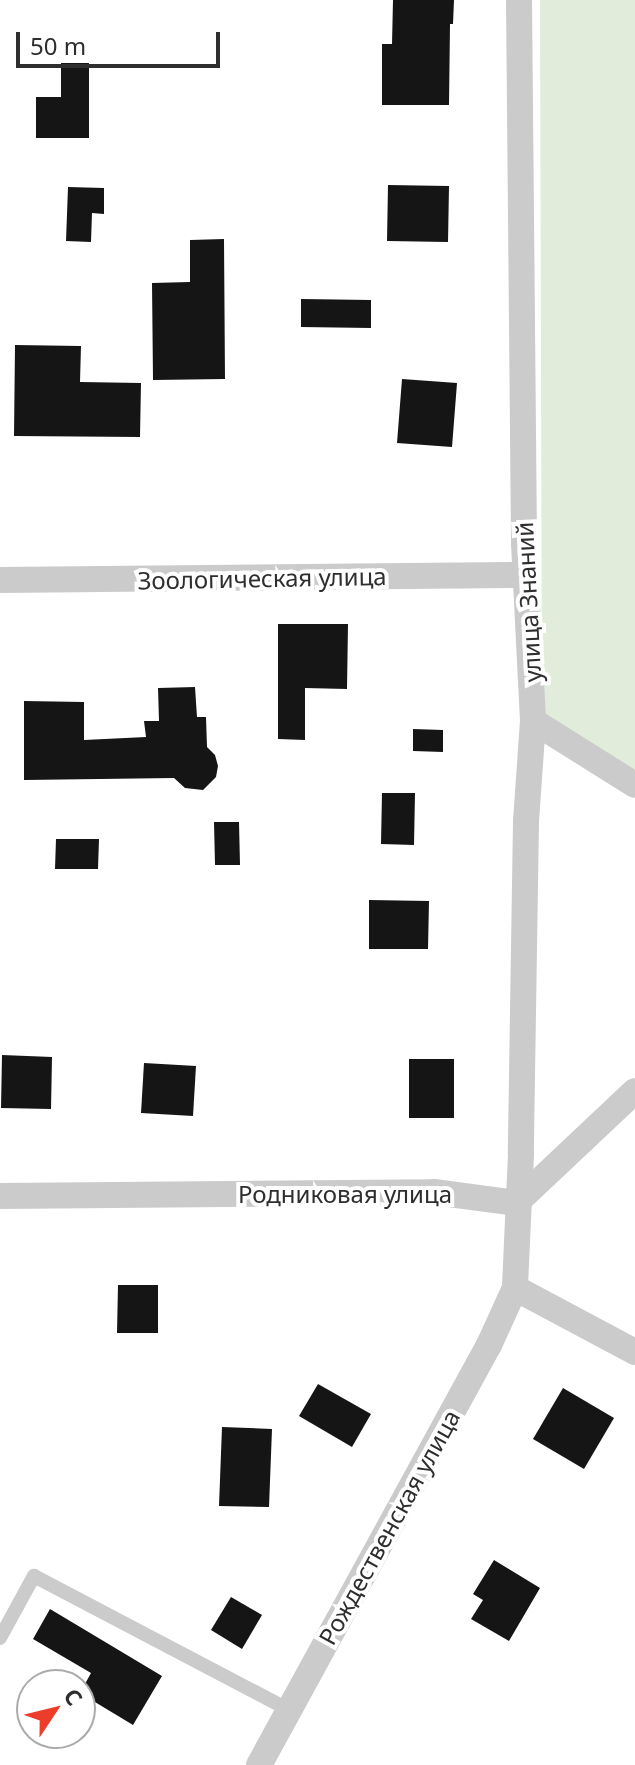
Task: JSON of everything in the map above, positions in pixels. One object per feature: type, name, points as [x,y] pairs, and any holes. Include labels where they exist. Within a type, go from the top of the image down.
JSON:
[{"type":"street","name":"улица Знаний","points":[[516,1203],[521,1154],[526,821],[533,721],[525,575],[519,0]]},
{"type":"street","name":"Зоологическая улица","points":[[0,580],[525,575]]},
{"type":"street","points":[[533,721],[635,785]]},
{"type":"street","points":[[635,1091],[516,1203],[515,1288],[635,1352]]},
{"type":"street","name":"Родниковая улица","points":[[0,1196],[434,1192],[516,1203]]},
{"type":"street","name":"Рождественская улица","points":[[259,1765],[489,1345],[515,1288]]},
{"type":"lane","points":[[0,1638],[34,1576],[289,1710]]},
{"type":"green space","points":[[540,0],[635,0],[635,772],[542,714]]},
{"type":"building","points":[[393,0],[454,0],[453,24],[450,24],[449,105],[382,105],[382,44],[392,44]]},
{"type":"building","points":[[61,63],[89,63],[89,138],[36,138],[36,97],[61,97]]},
{"type":"building","points":[[388,185],[449,186],[448,242],[387,241]]},
{"type":"building","points":[[68,187],[104,188],[104,214],[92,213],[91,242],[66,241]]},
{"type":"building","points":[[224,239],[225,379],[153,380],[152,283],[190,282],[190,240]]},
{"type":"building","points":[[301,299],[371,300],[371,328],[301,327]]},
{"type":"building","points":[[15,345],[81,346],[80,382],[141,383],[140,437],[14,436]]},
{"type":"building","points":[[402,379],[457,383],[452,447],[397,443]]},
{"type":"building","points":[[278,624],[348,624],[347,689],[305,688],[305,740],[278,739]]},
{"type":"building","points":[[195,687],[197,717],[206,717],[207,747],[215,755],[218,766],[216,777],[203,790],[185,788],[174,778],[24,780],[24,701],[84,702],[84,740],[146,737],[144,721],[159,721],[158,688]]},
{"type":"building","points":[[413,729],[443,730],[443,752],[413,751]]},
{"type":"building","points":[[382,793],[415,793],[414,845],[381,844]]},
{"type":"building","points":[[214,822],[239,822],[240,865],[215,865]]},
{"type":"building","points":[[56,839],[99,839],[98,869],[55,869]]},
{"type":"building","points":[[369,900],[429,901],[428,949],[369,949]]},
{"type":"building","points":[[2,1055],[52,1057],[51,1109],[1,1108]]},
{"type":"building","points":[[409,1059],[454,1059],[454,1118],[409,1118]]},
{"type":"building","points":[[144,1063],[196,1066],[193,1116],[141,1113]]},
{"type":"building","points":[[118,1285],[158,1285],[158,1333],[117,1333]]},
{"type":"building","points":[[318,1384],[371,1414],[352,1447],[299,1416]]},
{"type":"building","points":[[563,1388],[614,1418],[584,1469],[533,1439]]},
{"type":"building","points":[[222,1427],[272,1429],[269,1507],[219,1506]]},
{"type":"building","points":[[494,1560],[540,1588],[509,1641],[471,1619],[483,1600],[473,1594]]},
{"type":"building","points":[[231,1597],[262,1615],[242,1649],[211,1630]]},
{"type":"building","points":[[50,1609],[162,1676],[133,1725],[96,1703],[96,1669],[84,1669],[33,1639]]}]
